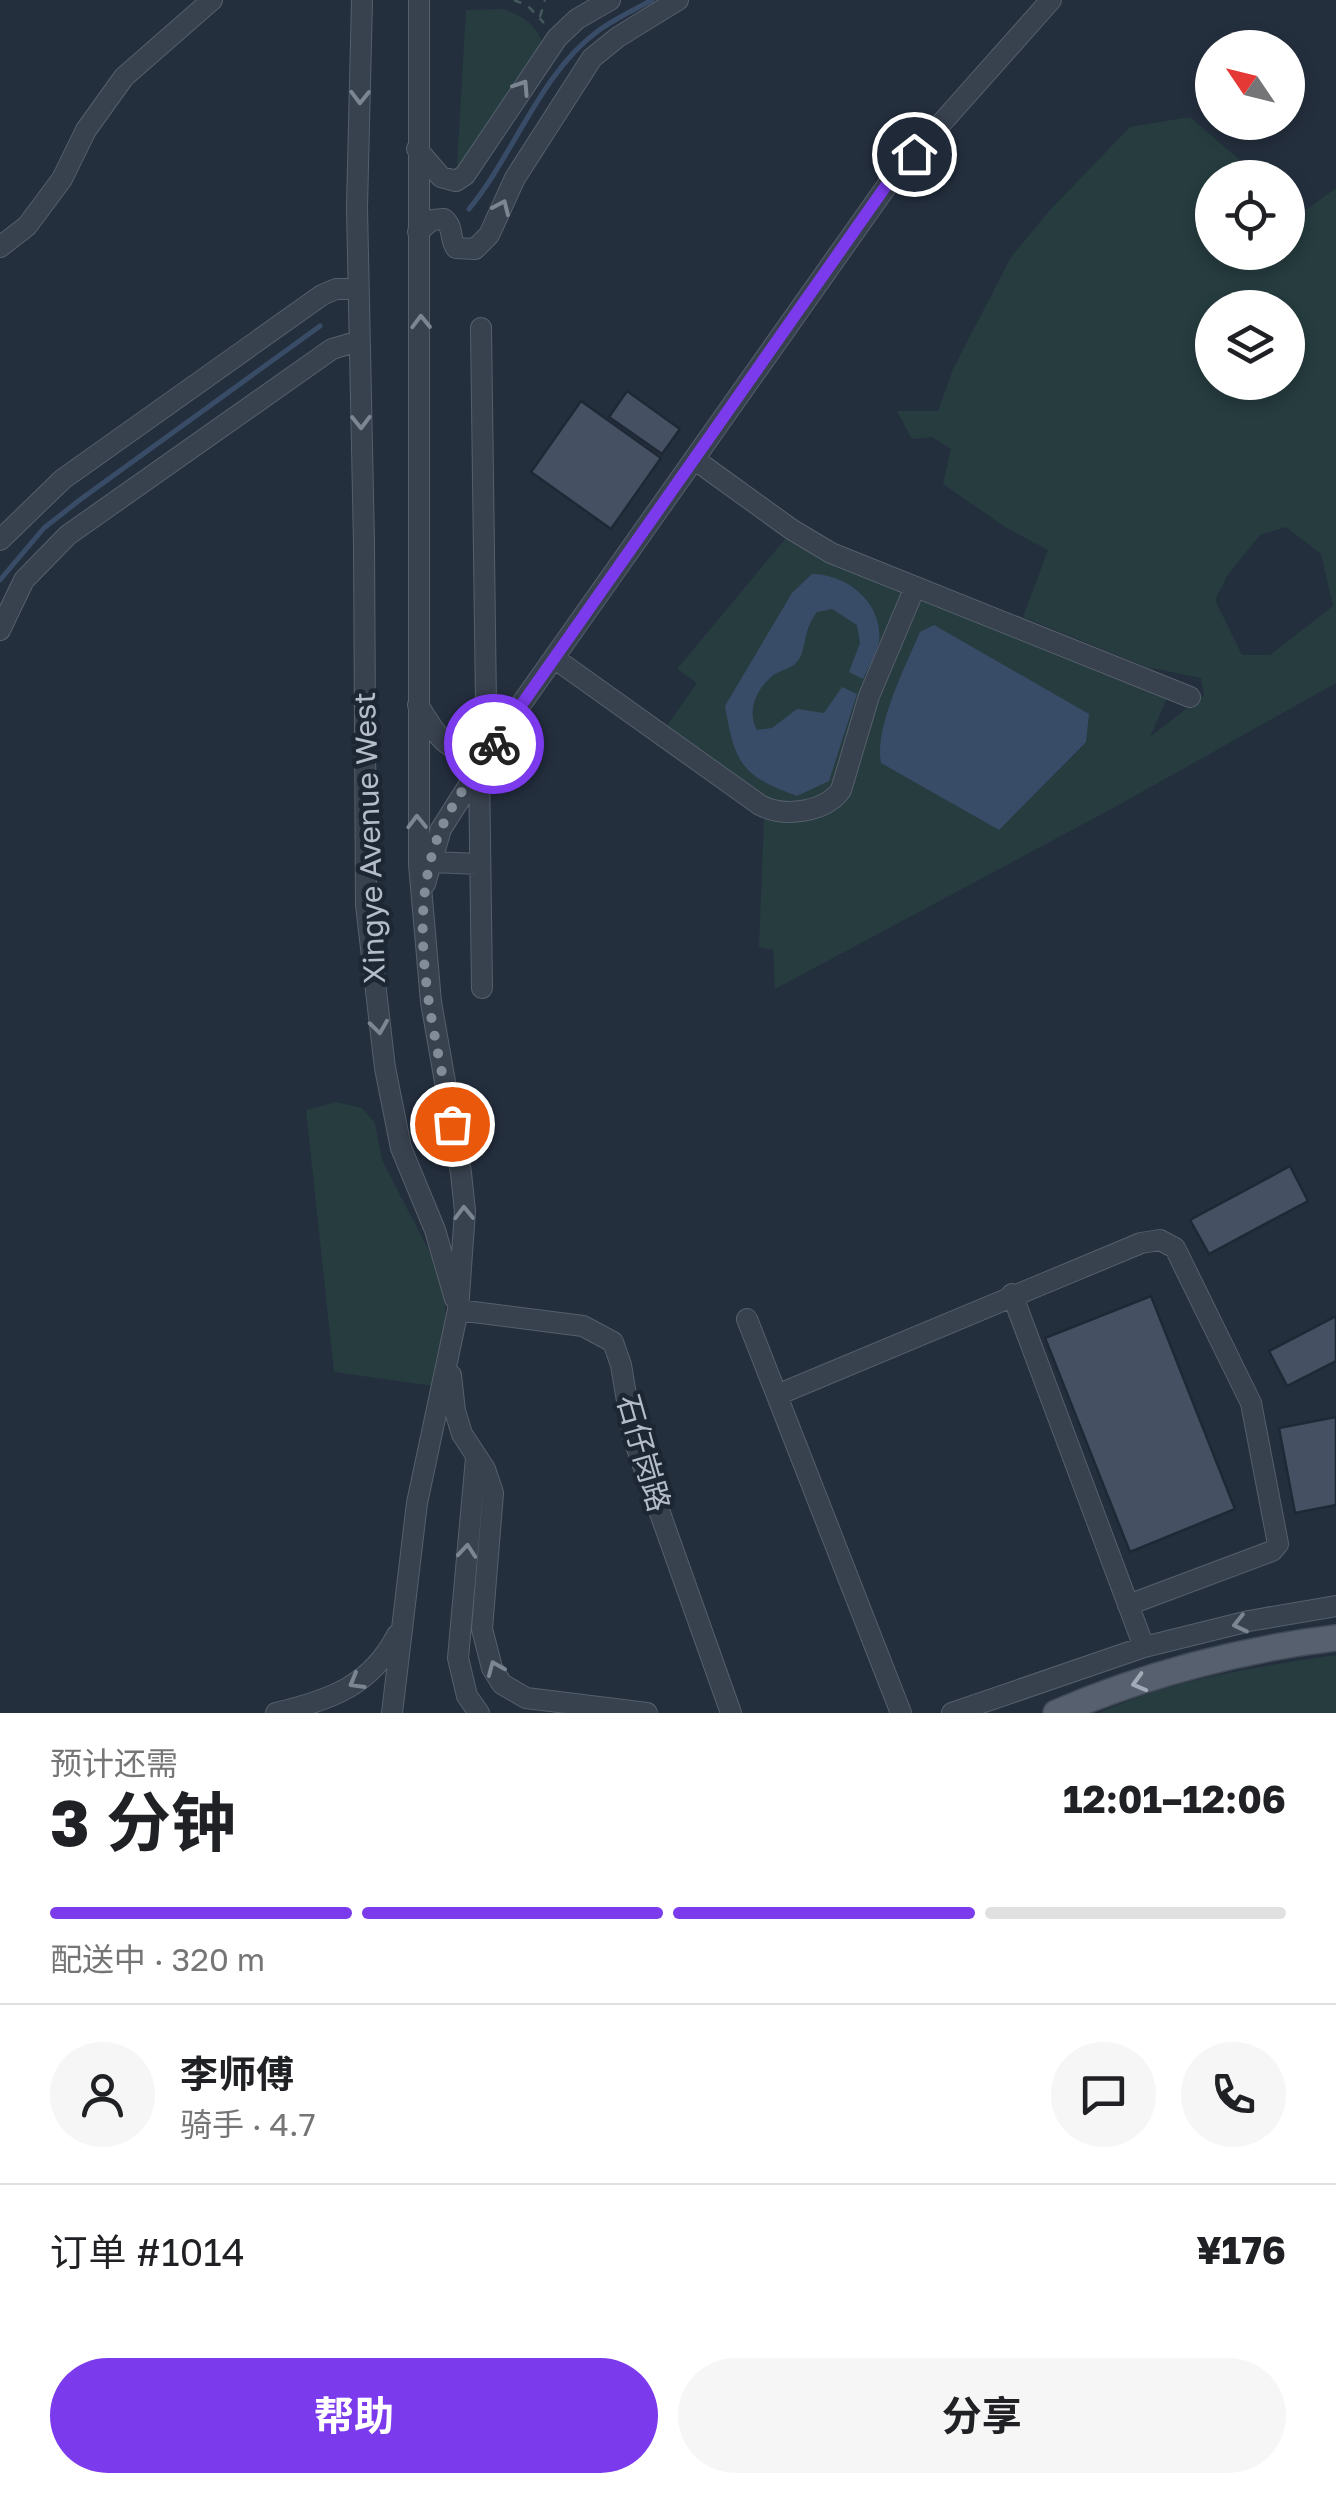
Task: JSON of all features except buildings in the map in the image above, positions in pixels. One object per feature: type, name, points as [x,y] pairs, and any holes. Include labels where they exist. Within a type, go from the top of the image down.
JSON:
[{"type":"main road","points":[[1056,1713],[1125,1687],[1246,1653],[1336,1638]]},
{"type":"street","points":[[0,248],[27,226],[62,179],[86,130],[124,77],[212,0]]},
{"type":"street","name":"Xingye Avenue West","points":[[362,0],[357,207],[366,905],[385,1068],[401,1148],[435,1230],[458,1310]]},
{"type":"street","name":"Xingye Avenue West","points":[[420,0],[417,816],[430,1002],[465,1211],[458,1310]]},
{"type":"street","points":[[418,149],[441,177],[456,181],[465,174],[557,38],[578,18],[610,0]]},
{"type":"street","points":[[418,232],[432,220],[444,220],[451,226],[456,248],[475,248],[489,235],[515,178],[592,58],[678,0]]},
{"type":"street","points":[[422,919],[425,880],[442,829],[510,720],[890,180],[1051,0]]},
{"type":"street","points":[[0,540],[63,479],[322,295],[358,289]]},
{"type":"street","points":[[481,328],[486,704],[510,720]]},
{"type":"street","points":[[0,630],[24,580],[68,534],[332,349],[359,342]]},
{"type":"street","points":[[694,459],[791,529],[831,552],[1190,698]]},
{"type":"street","points":[[554,658],[772,812],[822,806],[834,800],[841,790],[869,696],[916,587]]},
{"type":"street","points":[[417,704],[438,738],[450,746],[462,752],[493,746]]},
{"type":"street","points":[[480,767],[482,988]]},
{"type":"street","points":[[431,862],[480,864]]},
{"type":"street","points":[[776,1395],[1141,1243],[1160,1240],[1175,1248],[1251,1403],[1278,1544],[1272,1551],[1128,1606]]},
{"type":"street","points":[[1012,1294],[1144,1647]]},
{"type":"street","points":[[392,1713],[417,1502],[458,1310]]},
{"type":"street","name":"石仔岗路","points":[[458,1310],[583,1326],[613,1342],[634,1437],[732,1713]]},
{"type":"street","points":[[747,1319],[901,1713]]},
{"type":"street","points":[[450,1358],[455,1411],[462,1434],[491,1480],[493,1493],[482,1629],[492,1668],[502,1684],[526,1698],[647,1713]]},
{"type":"street","points":[[476,1458],[458,1658],[467,1696],[479,1713]]},
{"type":"street","points":[[952,1713],[1144,1647],[1249,1621],[1336,1606]]},
{"type":"street","points":[[276,1713],[344,1690],[374,1672],[406,1615]]},
{"type":"path","points":[[514,0],[528,6],[557,38]]},
{"type":"path","points":[[540,18],[544,0]]},
{"type":"green space","points":[[503,9],[528,22],[543,44],[464,167],[457,166],[466,10]]},
{"type":"green space","points":[[1190,117],[1195,121],[1195,140],[1217,140],[1240,160],[1195,160],[1195,270],[1305,270],[1305,211],[1336,188],[1336,683],[1115,807],[775,989],[773,950],[759,947],[764,818],[654,744],[697,683],[677,669],[786,538],[1167,698],[1150,737],[1204,695],[1201,678],[1146,667],[1023,617],[1048,550],[1005,527],[943,484],[951,449],[932,437],[912,439],[897,411],[938,411],[953,369],[1011,257],[1130,127]],"holes":[[[1286,527],[1321,554],[1333,606],[1270,655],[1242,655],[1215,600],[1227,576],[1260,535]]]},
{"type":"green space","points":[[336,1102],[362,1108],[375,1123],[382,1160],[442,1276],[446,1316],[433,1386],[334,1372],[306,1110]]},
{"type":"green space","points":[[1336,1655],[1336,1713],[1099,1713],[1185,1683]]},
{"type":"water","points":[[812,574],[838,579],[860,593],[875,614],[879,641],[863,679],[849,672],[860,643],[857,625],[832,609],[817,612],[800,658],[775,674],[758,692],[753,707],[757,730],[772,728],[797,709],[824,713],[842,687],[857,694],[829,781],[797,796],[764,782],[744,765],[737,754],[725,706],[792,593]]},
{"type":"water","points":[[934,625],[1089,714],[1086,742],[999,830],[881,763],[882,732],[893,697],[920,632]]},
{"type":"waterway","points":[[469,209],[544,91],[578,48],[598,31],[652,0]]},
{"type":"waterway","points":[[0,580],[44,528],[320,326]]},
{"type":"way so far","points":[[452,1124],[424,949],[425,880],[442,829],[494,744]]},
{"type":"route","points":[[494,744],[890,180],[914,154]]}]
